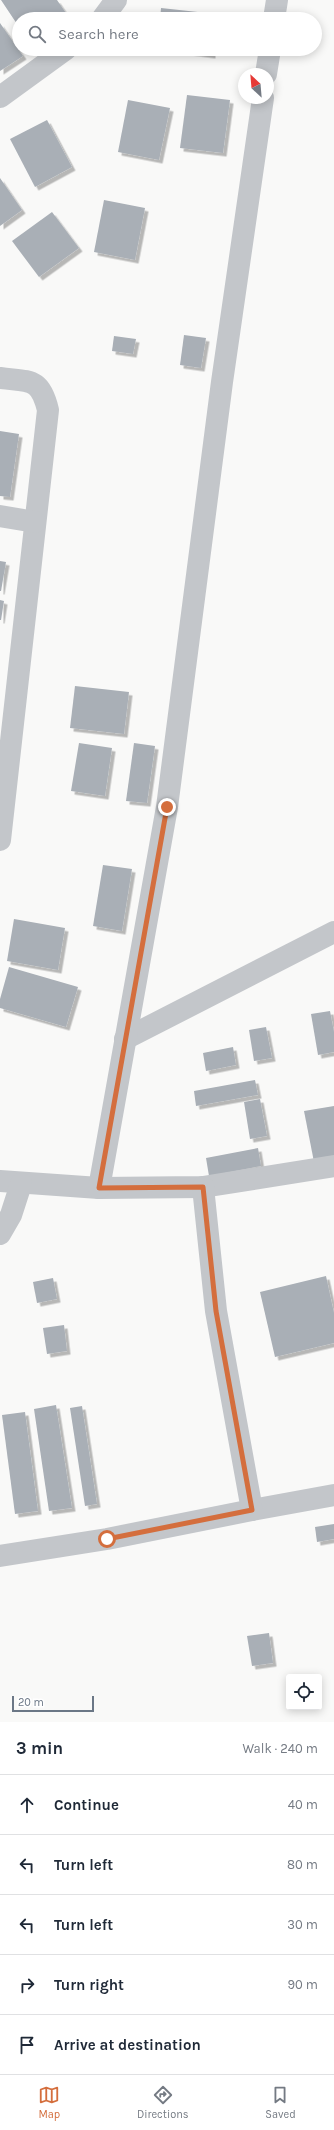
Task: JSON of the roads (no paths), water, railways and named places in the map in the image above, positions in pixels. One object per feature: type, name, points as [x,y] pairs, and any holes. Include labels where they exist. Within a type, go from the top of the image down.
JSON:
[{"type":"street","points":[[107,12],[116,0]]},
{"type":"street","points":[[275,12],[277,0]]},
{"type":"street","points":[[0,97],[56,56]]},
{"type":"street","points":[[267,68],[269,56]]},
{"type":"street","points":[[99,1188],[167,807],[222,382],[262,104]]},
{"type":"street","points":[[0,378],[34,382],[44,393],[48,410],[0,840]]},
{"type":"street","points":[[0,516],[35,522]]},
{"type":"street","points":[[125,1039],[334,932]]},
{"type":"street","points":[[0,1234],[11,1215],[10,1183],[99,1188],[203,1187],[334,1166]]},
{"type":"street","points":[[203,1187],[216,1311],[252,1510]]},
{"type":"street","points":[[0,1556],[107,1539],[334,1495]]}]
